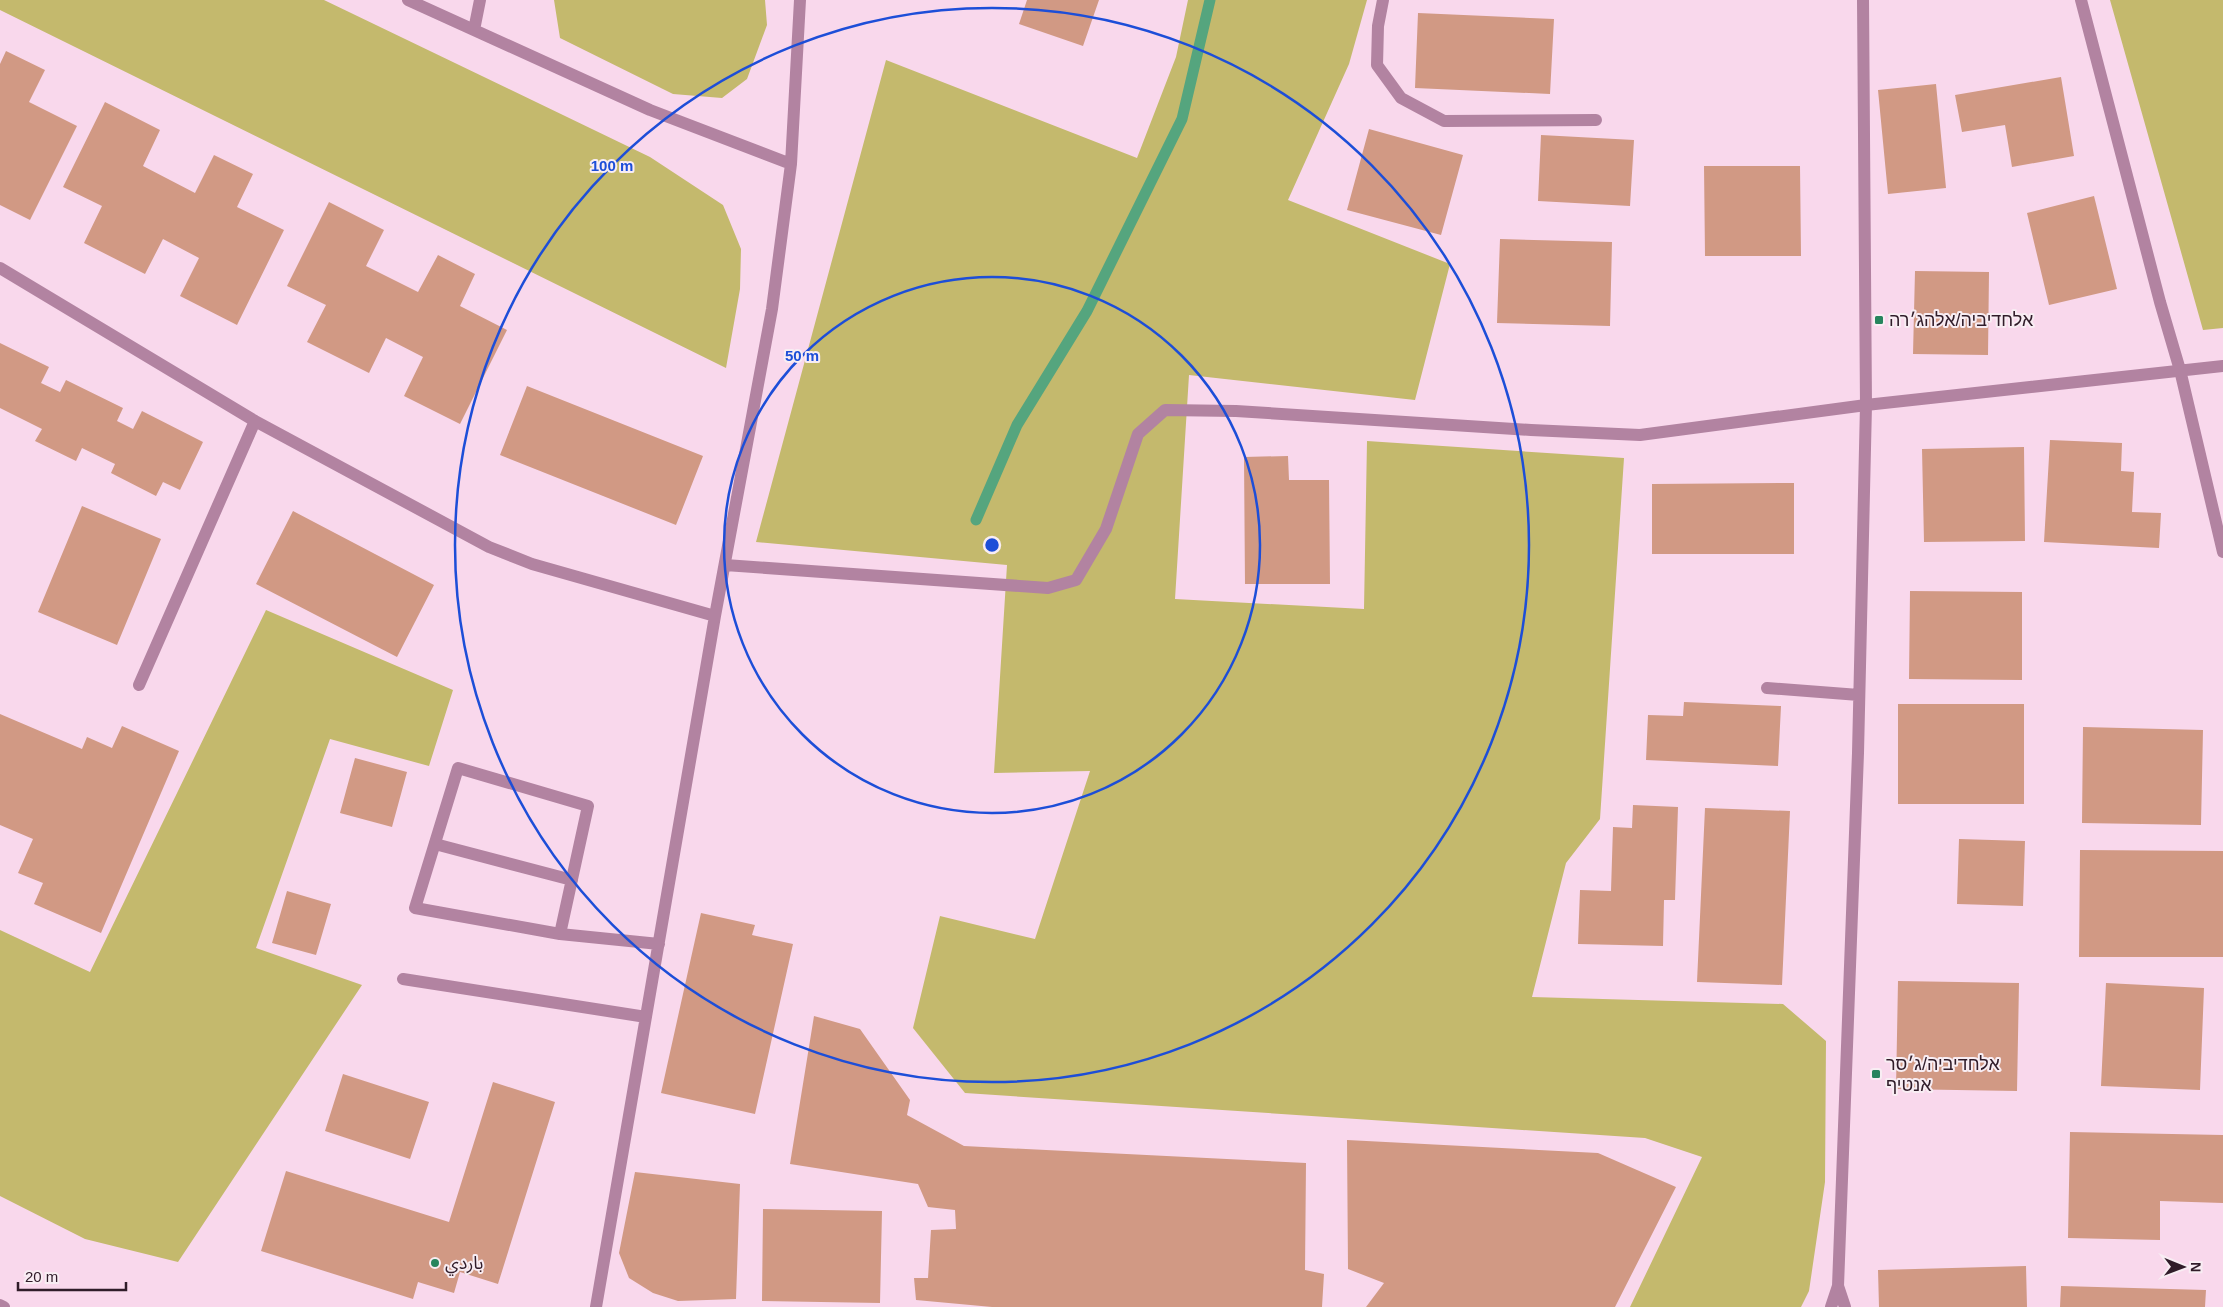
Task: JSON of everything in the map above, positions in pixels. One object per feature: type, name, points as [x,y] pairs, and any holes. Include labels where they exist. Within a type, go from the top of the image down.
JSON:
[{"type":"street","points":[[408,0],[650,110],[791,164]]},
{"type":"street","points":[[474,30],[480,0]]},
{"type":"street","points":[[596,1307],[715,616],[772,309],[791,164],[800,0]]},
{"type":"street","points":[[1383,0],[1378,26],[1378,65],[1401,98],[1444,121],[1596,120]]},
{"type":"street","points":[[1831,1307],[1838,1286],[1859,695],[1866,406],[1863,0]]},
{"type":"street","points":[[2081,0],[2160,302],[2180,370],[2223,552]]},
{"type":"street","points":[[0,268],[255,420],[489,547],[541,566],[715,616]]},
{"type":"street","points":[[725,565],[1048,588],[1076,580],[1106,529],[1138,434],[1166,410],[1236,411],[1531,430],[1640,434],[1866,406],[2223,366]]},
{"type":"street","points":[[139,685],[255,420]]},
{"type":"street","points":[[1767,688],[1859,695]]},
{"type":"street","points":[[560,934],[588,806],[458,768],[415,908],[560,934],[659,944]]},
{"type":"street","points":[[435,844],[572,880]]},
{"type":"street","points":[[403,979],[646,1017]]},
{"type":"street","points":[[1838,1286],[1845,1307]]},
{"type":"street","points":[[0,1305],[4,1307]]},
{"type":"shaded area","points":[[0,0],[324,0],[650,157],[723,205],[741,249],[740,289],[726,368],[0,10]]},
{"type":"shaded area","points":[[554,0],[765,0],[767,25],[747,79],[722,98],[673,94],[560,38]]},
{"type":"shaded area","points":[[1188,0],[1367,0],[1349,64],[1288,200],[1450,264],[1415,400],[1189,375],[1175,599],[1364,609],[1367,441],[1624,458],[1600,819],[1566,863],[1532,997],[1783,1004],[1826,1041],[1825,1182],[1809,1291],[1801,1307],[1630,1307],[1702,1157],[1645,1138],[965,1093],[913,1028],[940,916],[1035,939],[1090,771],[994,773],[1007,565],[756,542],[886,60],[1137,158],[1176,57]]},
{"type":"shaded area","points":[[2110,0],[2223,0],[2223,328],[2203,330]]},
{"type":"shaded area","points":[[266,610],[453,690],[429,766],[330,739],[256,948],[362,985],[178,1262],[85,1239],[0,1196],[0,930],[90,972]]},
{"type":"building","points":[[1027,0],[1099,0],[1083,46],[1019,24]]},
{"type":"building","points":[[1418,13],[1554,19],[1550,94],[1415,88]]},
{"type":"building","points":[[6,51],[45,70],[29,102],[77,126],[30,220],[0,205],[0,64]]},
{"type":"building","points":[[2061,77],[2074,156],[2012,167],[2005,125],[1962,132],[1955,95]]},
{"type":"building","points":[[1936,84],[1946,188],[1888,194],[1878,90]]},
{"type":"building","points":[[105,102],[160,130],[143,166],[195,193],[214,155],[253,174],[237,207],[284,230],[237,325],[180,296],[199,258],[163,239],[145,274],[84,243],[102,206],[63,187]]},
{"type":"building","points":[[1369,129],[1463,155],[1441,235],[1347,210]]},
{"type":"building","points":[[1541,135],[1634,140],[1630,206],[1538,201]]},
{"type":"building","points":[[1704,166],[1800,166],[1801,256],[1705,256]]},
{"type":"building","points":[[2094,196],[2117,289],[2049,305],[2027,213]]},
{"type":"building","points":[[329,202],[384,230],[366,266],[418,292],[438,255],[475,274],[460,306],[507,330],[460,424],[404,396],[423,357],[386,338],[369,373],[307,342],[326,305],[287,286]]},
{"type":"building","points":[[1500,239],[1612,242],[1610,326],[1497,323]]},
{"type":"building","points":[[1915,271],[1989,272],[1988,355],[1913,354]]},
{"type":"building","points":[[0,343],[49,367],[41,383],[60,392],[66,380],[123,408],[117,421],[133,429],[142,411],[203,442],[180,490],[163,482],[156,496],[111,473],[115,464],[82,448],[76,461],[35,441],[42,429],[0,408]]},
{"type":"building","points":[[527,386],[703,456],[676,525],[500,455]]},
{"type":"building","points":[[2050,440],[2122,443],[2121,471],[2134,472],[2132,512],[2161,513],[2159,548],[2044,542]]},
{"type":"building","points":[[2024,447],[2025,541],[1924,542],[1922,449]]},
{"type":"building","points":[[1288,456],[1289,480],[1329,480],[1330,584],[1245,584],[1244,457]]},
{"type":"building","points":[[1794,483],[1794,554],[1652,554],[1652,484]]},
{"type":"building","points":[[82,506],[161,539],[117,645],[38,612]]},
{"type":"building","points":[[293,511],[434,585],[397,657],[256,584]]},
{"type":"building","points":[[1910,591],[2022,592],[2022,680],[1909,679]]},
{"type":"building","points":[[1684,702],[1781,706],[1778,766],[1646,760],[1648,715],[1683,716]]},
{"type":"building","points":[[1898,704],[2024,704],[2024,804],[1898,804]]},
{"type":"building","points":[[0,714],[82,749],[87,737],[112,748],[122,726],[179,751],[101,933],[34,904],[43,883],[18,873],[33,839],[0,825]]},
{"type":"building","points":[[2083,727],[2203,730],[2201,825],[2082,823]]},
{"type":"building","points":[[355,758],[407,772],[392,827],[340,813]]},
{"type":"building","points":[[1633,805],[1678,807],[1675,900],[1664,900],[1663,946],[1578,944],[1580,890],[1611,891],[1613,827],[1632,828]]},
{"type":"building","points":[[1705,808],[1790,811],[1782,985],[1697,982]]},
{"type":"building","points":[[1959,839],[2025,841],[2023,906],[1957,904]]},
{"type":"building","points":[[2080,850],[2223,851],[2223,957],[2079,957]]},
{"type":"building","points":[[287,891],[331,904],[316,955],[272,943]]},
{"type":"building","points":[[701,913],[755,925],[752,935],[793,944],[755,1114],[661,1093]]},
{"type":"building","points":[[1898,981],[2019,983],[2017,1091],[1896,1089]]},
{"type":"building","points":[[2106,983],[2204,988],[2200,1090],[2101,1086]]},
{"type":"building","points":[[814,1016],[860,1029],[910,1100],[907,1115],[964,1146],[1306,1163],[1305,1270],[1324,1274],[1322,1307],[992,1307],[916,1300],[914,1278],[928,1278],[931,1230],[956,1229],[955,1210],[928,1207],[918,1184],[790,1164]]},
{"type":"building","points":[[343,1074],[429,1102],[410,1159],[325,1131]]},
{"type":"building","points":[[493,1082],[555,1102],[498,1284],[460,1272],[454,1293],[418,1282],[413,1299],[261,1251],[286,1171],[449,1222]]},
{"type":"building","points":[[2070,1132],[2223,1135],[2223,1203],[2160,1201],[2160,1240],[2068,1238]]},
{"type":"building","points":[[1347,1140],[1598,1153],[1676,1187],[1615,1307],[1366,1307],[1384,1283],[1348,1269]]},
{"type":"building","points":[[635,1172],[740,1184],[736,1299],[678,1301],[653,1293],[629,1278],[619,1253]]},
{"type":"building","points":[[763,1209],[882,1211],[880,1303],[762,1301]]},
{"type":"building","points":[[2026,1266],[2027,1307],[1879,1307],[1878,1270]]},
{"type":"building","points":[[2061,1286],[2206,1290],[2205,1307],[2060,1307]]},
{"type":"waterway","points":[[976,520],[1017,425],[1087,311],[1182,119],[1210,0]]},
{"type":"place","name":"אלחדיביה/אלהג׳רה","points":[[1879,320]]},
{"type":"place","name":"אלחדיביה/ג׳סר אנטיף","points":[[1876,1074]]},
{"type":"place","name":"باردي","points":[[435,1263]]}]
